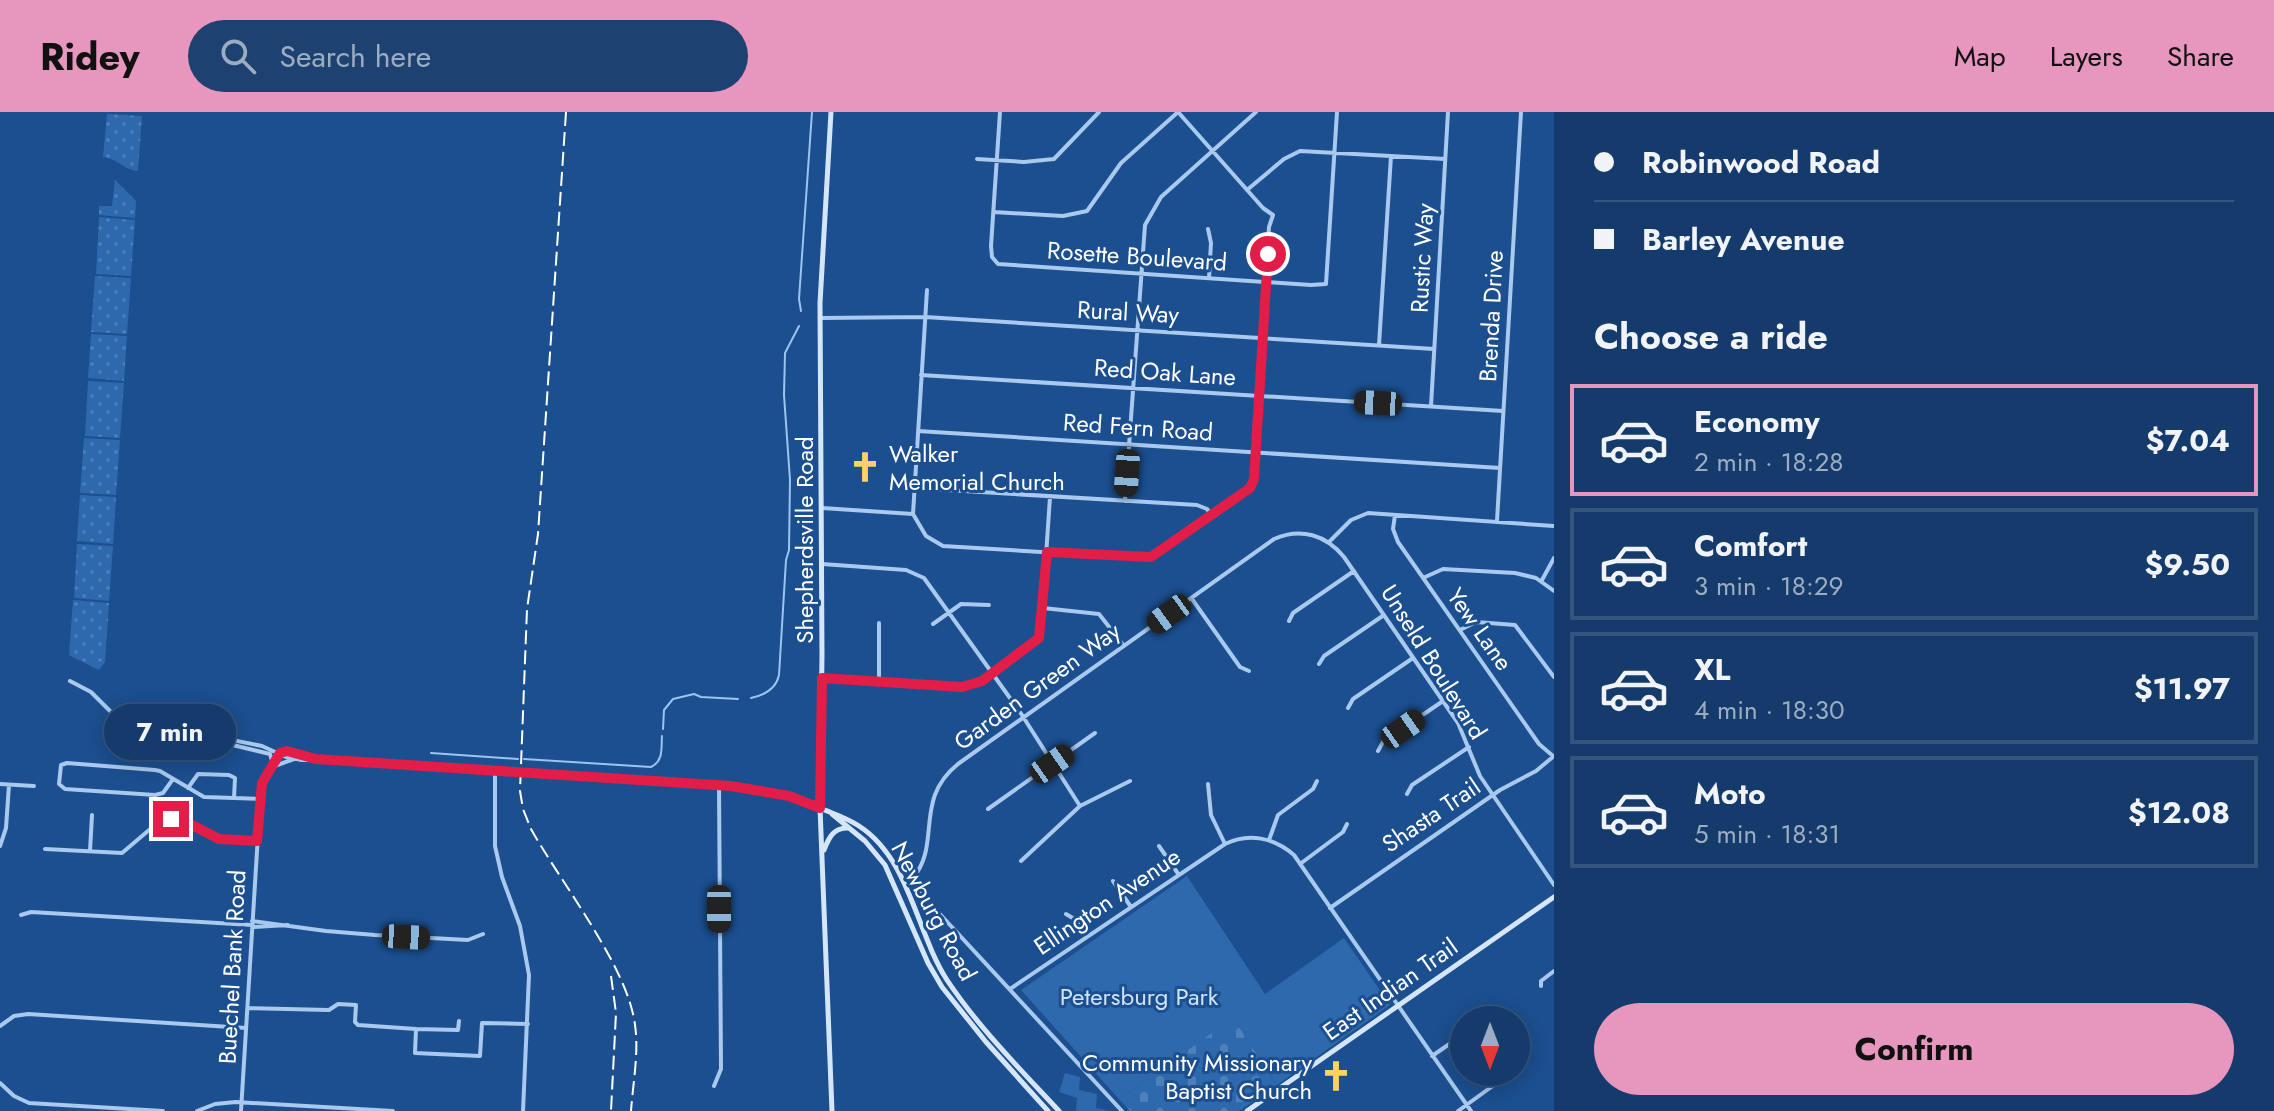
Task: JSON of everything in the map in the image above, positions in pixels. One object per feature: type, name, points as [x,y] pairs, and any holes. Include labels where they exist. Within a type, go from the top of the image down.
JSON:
[{"type":"main road","name":"Shepherdsville Road","points":[[831,112],[820,318],[820,808],[832,1111]]},
{"type":"main road","name":"Newburg Road","points":[[820,808],[860,827],[882,847],[896,869],[929,947],[946,978],[990,1035],[1059,1111]]},
{"type":"main road","name":"Newburg Road","points":[[831,813],[874,850],[885,865],[928,963],[942,987],[1048,1111]]},
{"type":"main road","points":[[822,859],[832,834],[838,829],[849,828]]},
{"type":"main road","name":"East Indian Trail","points":[[1247,1111],[1554,897]]},
{"type":"street","points":[[927,290],[913,514],[926,536],[939,545],[1140,558],[1153,556],[1252,485],[1273,215],[1178,112],[1121,163],[1087,211],[1063,216],[994,212],[1000,112]]},
{"type":"street","points":[[977,159],[1024,162],[1054,159],[1099,112]]},
{"type":"street","points":[[1125,501],[1143,231],[1161,197],[1256,112]]},
{"type":"street","points":[[1335,152],[1337,112]]},
{"type":"street","name":"Rustic Way","points":[[1431,406],[1448,112]]},
{"type":"street","name":"Brenda Drive","points":[[1497,521],[1521,112]]},
{"type":"street","points":[[1247,190],[1291,154],[1308,151],[1445,159]]},
{"type":"street","name":"Rosette Boulevard","points":[[994,212],[991,246],[994,261],[1008,266],[1326,284],[1335,152]]},
{"type":"street","points":[[1379,345],[1391,155]]},
{"type":"street","points":[[1208,229],[1211,243],[1209,278]]},
{"type":"street","name":"Rural Way","points":[[820,318],[925,317],[1434,349]]},
{"type":"street","name":"Red Oak Lane","points":[[921,375],[1503,411]]},
{"type":"street","name":"Red Fern Road","points":[[918,431],[1500,468]]},
{"type":"street","points":[[914,488],[1197,505],[1207,509],[1212,516]]},
{"type":"street","points":[[822,678],[968,686],[993,673],[1039,638],[1050,497]]},
{"type":"street","points":[[822,508],[913,514]]},
{"type":"street","points":[[1329,542],[1358,516],[1368,513],[1554,526]]},
{"type":"street","name":"Yew Lane","points":[[1395,515],[1393,529],[1396,539],[1539,744],[1554,756]]},
{"type":"street","name":"Garden Green Way","points":[[1010,989],[912,881],[924,860],[929,809],[942,781],[958,764],[1279,537],[1304,533],[1329,542]]},
{"type":"street","name":"Unseld Boulevard","points":[[1329,542],[1354,571],[1464,733],[1478,771],[1492,795],[1554,885]]},
{"type":"street","points":[[1541,581],[1554,558]]},
{"type":"street","points":[[822,564],[915,572],[924,578],[993,673],[1080,806]]},
{"type":"street","points":[[1423,578],[1449,569],[1515,573],[1541,581],[1554,591]]},
{"type":"street","points":[[1289,621],[1293,613],[1354,571]]},
{"type":"street","points":[[1191,598],[1240,667],[1249,671]]},
{"type":"street","points":[[933,624],[964,603],[989,605]]},
{"type":"street","points":[[1043,608],[1095,613],[1103,618],[1124,646]]},
{"type":"street","points":[[1319,664],[1324,656],[1384,615]]},
{"type":"street","points":[[1460,630],[1480,621],[1515,625],[1554,677]]},
{"type":"street","points":[[879,623],[879,681]]},
{"type":"street","points":[[1348,708],[1353,699],[1413,658]]},
{"type":"street","points":[[70,681],[91,692],[122,718],[262,746],[296,758],[719,785],[789,796],[820,808]]},
{"type":"street","points":[[1378,751],[1383,742],[1443,701]]},
{"type":"street","points":[[988,809],[1095,733]]},
{"type":"street","points":[[213,735],[220,742],[270,754],[271,766],[296,758]]},
{"type":"street","points":[[1407,794],[1412,785],[1469,747]]},
{"type":"street","points":[[280,753],[287,751],[316,759]]},
{"type":"street","name":"Buechel Bank Road","points":[[241,1111],[260,799],[262,783],[280,753]]},
{"type":"street","name":"Shasta Trail","points":[[1330,908],[1492,795],[1536,771],[1554,756]]},
{"type":"street","points":[[173,779],[163,793],[155,795],[65,789],[61,787],[59,779],[61,765],[67,763],[155,770],[173,779],[204,797],[260,799]]},
{"type":"street","points":[[495,769],[495,846],[524,942],[529,975],[523,1111]]},
{"type":"street","points":[[188,788],[198,774],[229,775],[235,778],[234,798]]},
{"type":"street","points":[[1021,861],[1080,806],[1130,781]]},
{"type":"street","points":[[1269,840],[1278,815],[1313,789],[1317,781]]},
{"type":"street","points":[[0,784],[34,786]]},
{"type":"street","points":[[1208,784],[1211,815],[1225,844],[1247,837],[1269,840],[1290,852],[1471,1111]]},
{"type":"street","points":[[0,846],[6,828],[9,785]]},
{"type":"street","points":[[714,1086],[721,1069],[719,785]]},
{"type":"street","points":[[90,851],[92,815]]},
{"type":"street","points":[[45,849],[125,852],[155,825],[171,819],[190,824],[219,839],[257,841]]},
{"type":"street","points":[[1300,864],[1343,832],[1347,824]]},
{"type":"street","name":"Ellington Avenue","points":[[1010,989],[1225,844]]},
{"type":"street","points":[[1159,846],[1179,875]]},
{"type":"street","points":[[1113,881],[1131,907]]},
{"type":"street","points":[[21,915],[31,912],[290,925],[326,931],[468,940],[483,934]]},
{"type":"street","points":[[1066,914],[1076,920],[1087,937]]},
{"type":"street","points":[[1541,986],[1541,981],[1554,971]]},
{"type":"street","points":[[1010,989],[1122,1111]]},
{"type":"street","points":[[247,1008],[329,1010],[338,1004],[356,1005],[355,1022],[358,1025],[416,1029],[458,1030],[459,1021]]},
{"type":"street","points":[[0,1026],[14,1016],[28,1014],[246,1028]]},
{"type":"street","points":[[416,1029],[415,1053],[480,1056],[482,1023],[528,1024]]},
{"type":"street","points":[[1432,1056],[1450,1044]]},
{"type":"street","points":[[1458,1111],[1493,1086]]},
{"type":"street","points":[[1,1087],[25,1102],[163,1111]]},
{"type":"street","points":[[197,1111],[222,1102],[393,1111]]},
{"type":"street","points":[[43,1104],[43,1111]]},
{"type":"green space","points":[[107,114],[142,116],[138,171],[103,157]]},
{"type":"green space","points":[[115,180],[136,201],[135,218],[99,215],[99,206],[112,206]]},
{"type":"green space","points":[[99,217],[135,220],[131,276],[96,274]]},
{"type":"green space","points":[[95,276],[131,278],[127,334],[91,332]]},
{"type":"green space","points":[[91,334],[127,336],[124,381],[88,378]]},
{"type":"green space","points":[[88,381],[124,383],[120,438],[85,436]]},
{"type":"green space","points":[[84,438],[120,440],[116,495],[80,493]]},
{"type":"green space","points":[[80,495],[116,497],[113,544],[77,541]]},
{"type":"green space","points":[[77,544],[113,546],[109,601],[74,598]]},
{"type":"green space","points":[[73,600],[109,603],[105,662],[99,670],[69,655]]},
{"type":"green space","name":"Petersburg Park","points":[[1187,876],[1265,994],[1344,938],[1390,1005],[1277,1085],[1233,1018],[1119,1099],[1021,990]]},
{"type":"green space","points":[[1233,1017],[1277,1085],[1239,1111],[1130,1111],[1119,1099]]},
{"type":"green space","points":[[1065,1073],[1080,1077],[1079,1090],[1097,1094],[1096,1108],[1110,1111],[1076,1111],[1077,1098],[1059,1092]]},
{"type":"waterway","points":[[801,311],[799,299],[812,112]]},
{"type":"waterway","points":[[751,698],[769,691],[779,675],[789,550],[790,480],[784,395],[785,353],[799,326]]},
{"type":"waterway","points":[[663,729],[664,710],[673,699],[694,694],[738,699]]},
{"type":"waterway","points":[[524,759],[651,767],[660,757],[662,736]]},
{"type":"waterway","points":[[431,753],[518,759]]},
{"type":"railway","points":[[566,112],[538,534],[527,609],[520,791],[531,829],[607,952],[630,1002],[636,1046],[631,1111]]},
{"type":"railway","points":[[611,976],[616,1013],[611,1111]]},
{"type":"place","name":"Walker Memorial Church","points":[[865,467]]},
{"type":"place","name":"Community Missionary Baptist Church","points":[[1336,1076]]},
{"type":"route","points":[[171,819],[190,824],[219,839],[257,841],[262,783],[280,753],[287,751],[316,759],[731,786],[789,796],[820,808],[822,678],[962,687],[976,684],[1039,638],[1047,552],[1151,557],[1250,488],[1254,479],[1268,254]]}]
